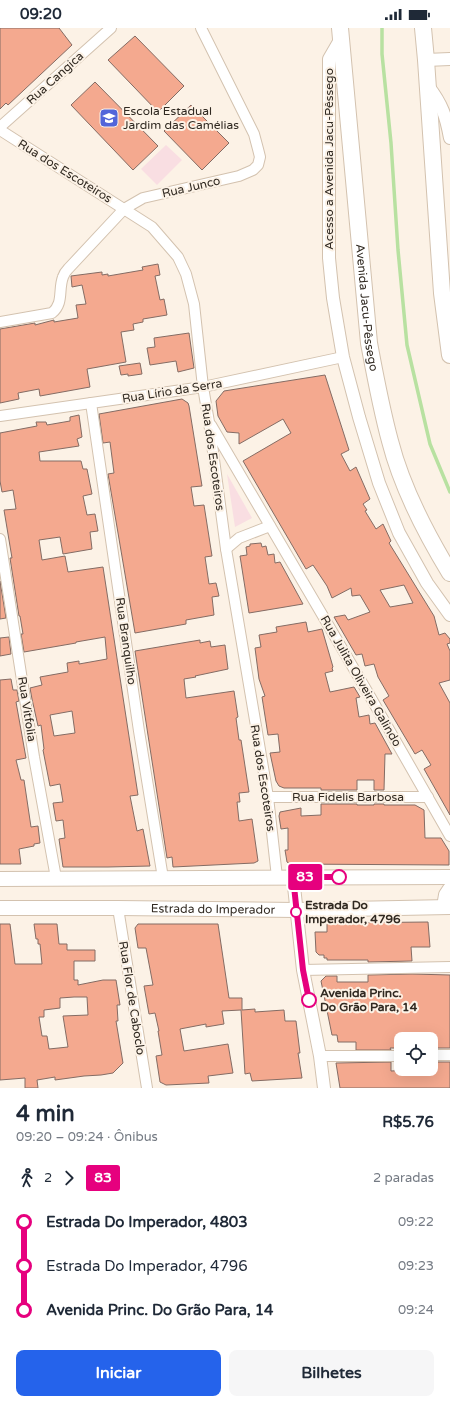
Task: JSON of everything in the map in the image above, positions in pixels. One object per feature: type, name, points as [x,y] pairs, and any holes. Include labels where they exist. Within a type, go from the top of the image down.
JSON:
[{"type":"highway","points":[[423,28],[442,293],[450,355]]},
{"type":"highway","name":"Avenida Jacu-Pêssego","points":[[340,34],[369,342],[377,388],[390,442],[409,495],[434,548],[450,573]]},
{"type":"main road","points":[[0,879],[450,877]]},
{"type":"main road","points":[[447,907],[446,895],[450,889]]},
{"type":"main road","name":"Estrada do Imperador","points":[[0,908],[296,910],[447,907]]},
{"type":"street","name":"Rua Cangica","points":[[0,129],[111,28]]},
{"type":"street","name":"Rua Junco","points":[[0,322],[52,313],[57,309],[63,278],[68,269],[124,209],[143,198],[239,176],[253,170],[258,165],[260,157],[254,134],[201,28]]},
{"type":"street","name":"Acesso a Avenida Jacu-Pêssego","points":[[340,34],[329,59],[329,258],[333,298],[343,357]]},
{"type":"street","points":[[426,60],[450,59]]},
{"type":"street","points":[[428,86],[438,99],[447,121],[450,138]]},
{"type":"street","name":"Rua dos Escoteiros","points":[[0,129],[152,227],[178,257],[186,274],[194,304],[203,388],[226,549],[268,796],[277,877]]},
{"type":"street","points":[[343,357],[379,483],[399,533],[427,584],[450,615]]},
{"type":"street","name":"Rua Lírio da Serra","points":[[0,416],[203,388],[343,357]]},
{"type":"street","name":"Rua Branquilho","points":[[90,403],[139,731],[163,878]]},
{"type":"street","name":"Rua Julita Oliveira Galindo","points":[[209,422],[450,836]]},
{"type":"street","points":[[226,549],[239,538],[270,526]]},
{"type":"street","name":"Rua Vitfolia","points":[[0,539],[34,757],[56,878]]},
{"type":"street","name":"Rua Fidelis Barbosa","points":[[268,796],[428,796]]},
{"type":"street","points":[[293,877],[303,970],[320,1056],[324,1088]]},
{"type":"street","name":"Rua Flor de Caboclo","points":[[118,908],[147,1088]]},
{"type":"street","points":[[303,970],[450,967]]},
{"type":"street","points":[[438,1055],[450,1055]]},
{"type":"street","points":[[320,1056],[394,1056]]},
{"type":"shaded area","points":[[166,145],[182,160],[157,185],[141,169]]},
{"type":"shaded area","points":[[227,474],[252,518],[235,527]]},
{"type":"building","points":[[0,28],[59,28],[72,45],[8,105],[6,103],[0,109]]},
{"type":"building","points":[[135,36],[184,86],[158,112],[108,60]]},
{"type":"building","name":"Escola Estadual Jardim das Camélias","points":[[95,82],[158,146],[133,170],[71,105]]},
{"type":"building","points":[[191,105],[229,143],[202,170],[164,131]]},
{"type":"building","points":[[158,264],[160,275],[155,276],[160,300],[164,299],[167,315],[143,319],[143,322],[133,324],[134,330],[121,332],[126,362],[87,369],[90,387],[40,396],[39,389],[18,393],[19,399],[0,403],[0,329],[35,323],[35,325],[54,320],[54,322],[78,318],[76,305],[86,304],[82,285],[72,287],[71,276],[102,272],[102,275],[108,274],[108,276],[143,270],[142,267]]},
{"type":"building","points":[[189,333],[194,368],[178,372],[176,361],[150,365],[147,348],[155,347],[154,338]]},
{"type":"building","points":[[140,363],[142,374],[128,376],[128,374],[121,375],[119,366]]},
{"type":"building","points":[[325,375],[349,450],[341,454],[350,471],[356,467],[370,499],[363,504],[367,510],[365,511],[376,529],[383,524],[391,541],[389,543],[434,616],[439,635],[445,633],[450,639],[450,643],[447,644],[450,651],[450,680],[439,683],[450,703],[450,815],[424,769],[431,765],[422,750],[415,754],[383,700],[389,696],[378,677],[374,664],[365,666],[362,654],[356,655],[334,617],[345,615],[348,620],[370,612],[360,595],[352,596],[351,588],[332,598],[327,586],[313,565],[306,569],[243,461],[291,433],[283,419],[239,444],[239,433],[227,432],[218,416],[216,401],[224,391]],"holes":[[[404,585],[413,603],[390,607],[380,590]]]},
{"type":"building","points":[[182,399],[188,403],[189,406],[202,486],[191,487],[194,506],[204,505],[212,556],[205,557],[209,584],[216,583],[219,596],[212,597],[214,615],[186,620],[186,624],[135,633],[108,474],[114,473],[110,442],[103,443],[99,414]]},
{"type":"building","points":[[79,415],[82,437],[77,439],[79,446],[39,452],[40,461],[81,461],[83,469],[87,469],[92,494],[83,496],[87,515],[95,514],[98,531],[90,532],[92,549],[63,554],[60,537],[39,540],[42,560],[65,556],[68,572],[103,567],[138,795],[130,796],[137,831],[143,829],[150,866],[63,867],[59,839],[65,838],[63,820],[56,821],[53,803],[63,802],[60,784],[50,786],[43,750],[41,725],[38,726],[30,688],[42,685],[40,677],[68,672],[67,663],[79,661],[79,664],[107,659],[105,637],[24,652],[21,634],[23,634],[10,558],[12,558],[4,510],[16,509],[13,490],[2,492],[0,481],[0,433],[37,426],[36,422],[46,422],[47,425],[70,421],[70,417]],"holes":[[[72,711],[75,733],[54,736],[50,715]]]},
{"type":"building","points":[[261,543],[262,547],[266,546],[268,555],[274,554],[275,563],[280,562],[303,604],[249,613],[240,556],[247,555],[246,547],[250,546],[250,544]]},
{"type":"building","points":[[0,581],[6,618],[0,619]]},
{"type":"building","points":[[306,622],[308,632],[322,629],[333,667],[333,671],[325,673],[330,692],[354,687],[360,697],[356,698],[359,717],[369,715],[370,724],[375,723],[392,754],[385,754],[384,790],[374,790],[374,780],[357,780],[357,790],[284,788],[279,786],[276,781],[270,753],[280,752],[278,734],[268,735],[262,697],[265,696],[259,679],[255,648],[261,647],[259,635],[277,632],[276,627]]},
{"type":"building","points":[[9,637],[11,654],[0,656],[0,638]]},
{"type":"building","points":[[200,640],[200,643],[210,641],[211,647],[225,645],[228,669],[184,679],[186,698],[234,691],[238,717],[236,718],[239,740],[241,740],[249,792],[239,793],[240,802],[237,802],[239,821],[252,819],[258,861],[254,863],[173,867],[172,857],[167,858],[135,651]]},
{"type":"building","points":[[11,679],[13,690],[17,690],[19,701],[16,702],[26,758],[16,760],[21,780],[24,780],[31,827],[38,826],[40,843],[34,844],[34,846],[19,849],[21,864],[0,864],[0,680]]},
{"type":"building","points":[[321,804],[415,805],[424,810],[425,838],[441,838],[449,851],[449,865],[290,864],[287,862],[285,850],[288,850],[288,828],[281,829],[279,816],[280,812],[301,808],[301,816],[321,815]]},
{"type":"building","points":[[428,922],[430,947],[411,947],[412,961],[368,962],[368,960],[327,960],[327,958],[324,958],[324,955],[319,955],[316,952],[315,932],[327,932],[327,923]]},
{"type":"building","points":[[0,924],[10,924],[15,964],[42,964],[40,944],[38,944],[38,939],[36,939],[34,924],[57,924],[59,944],[67,944],[67,950],[95,950],[95,961],[74,961],[74,980],[78,980],[78,985],[103,980],[116,980],[120,1005],[117,1005],[118,1021],[116,1021],[123,1063],[113,1073],[55,1080],[55,1077],[37,1080],[38,1088],[25,1088],[25,1078],[0,1080]],"holes":[[[87,997],[88,1015],[63,1016],[68,1047],[49,1049],[47,1036],[42,1036],[39,1017],[44,1017],[44,1010],[60,1008],[60,998]]]},
{"type":"building","points":[[138,924],[218,924],[229,998],[242,998],[242,1010],[255,1009],[255,1012],[284,1010],[285,1021],[296,1021],[300,1053],[298,1053],[302,1078],[252,1081],[250,1073],[245,1074],[241,1010],[222,1011],[224,1024],[206,1027],[206,1024],[180,1029],[184,1051],[228,1044],[233,1073],[208,1076],[209,1083],[166,1085],[160,1082],[156,1056],[162,1055],[159,1031],[155,1013],[149,1014],[144,986],[153,985],[146,948],[138,948],[135,928]]},
{"type":"building","points":[[368,975],[450,975],[450,1048],[438,1048],[438,1032],[394,1032],[394,1048],[390,1048],[391,1050],[356,1050],[356,1042],[338,1042],[337,1035],[332,1035],[321,981],[326,976],[337,976],[337,982],[368,982]]},
{"type":"building","points":[[391,1062],[391,1071],[394,1071],[394,1076],[438,1076],[438,1062],[450,1062],[450,1088],[340,1088],[336,1063]]},
{"type":"waterway","points":[[382,28],[382,54],[391,143],[398,250],[407,345],[430,444],[450,492]]},
{"type":"bus line","name":"83","points":[[309,1000],[303,970],[293,877],[339,877]]},
{"type":"place","name":"Escola Estadual Jardim das Camélias","points":[[109,118]]},
{"type":"place","name":"Estrada Do Imperador, 4796","points":[[296,912]]},
{"type":"place","name":"Avenida Princ. Do Grão Para, 14","points":[[309,1000]]}]
